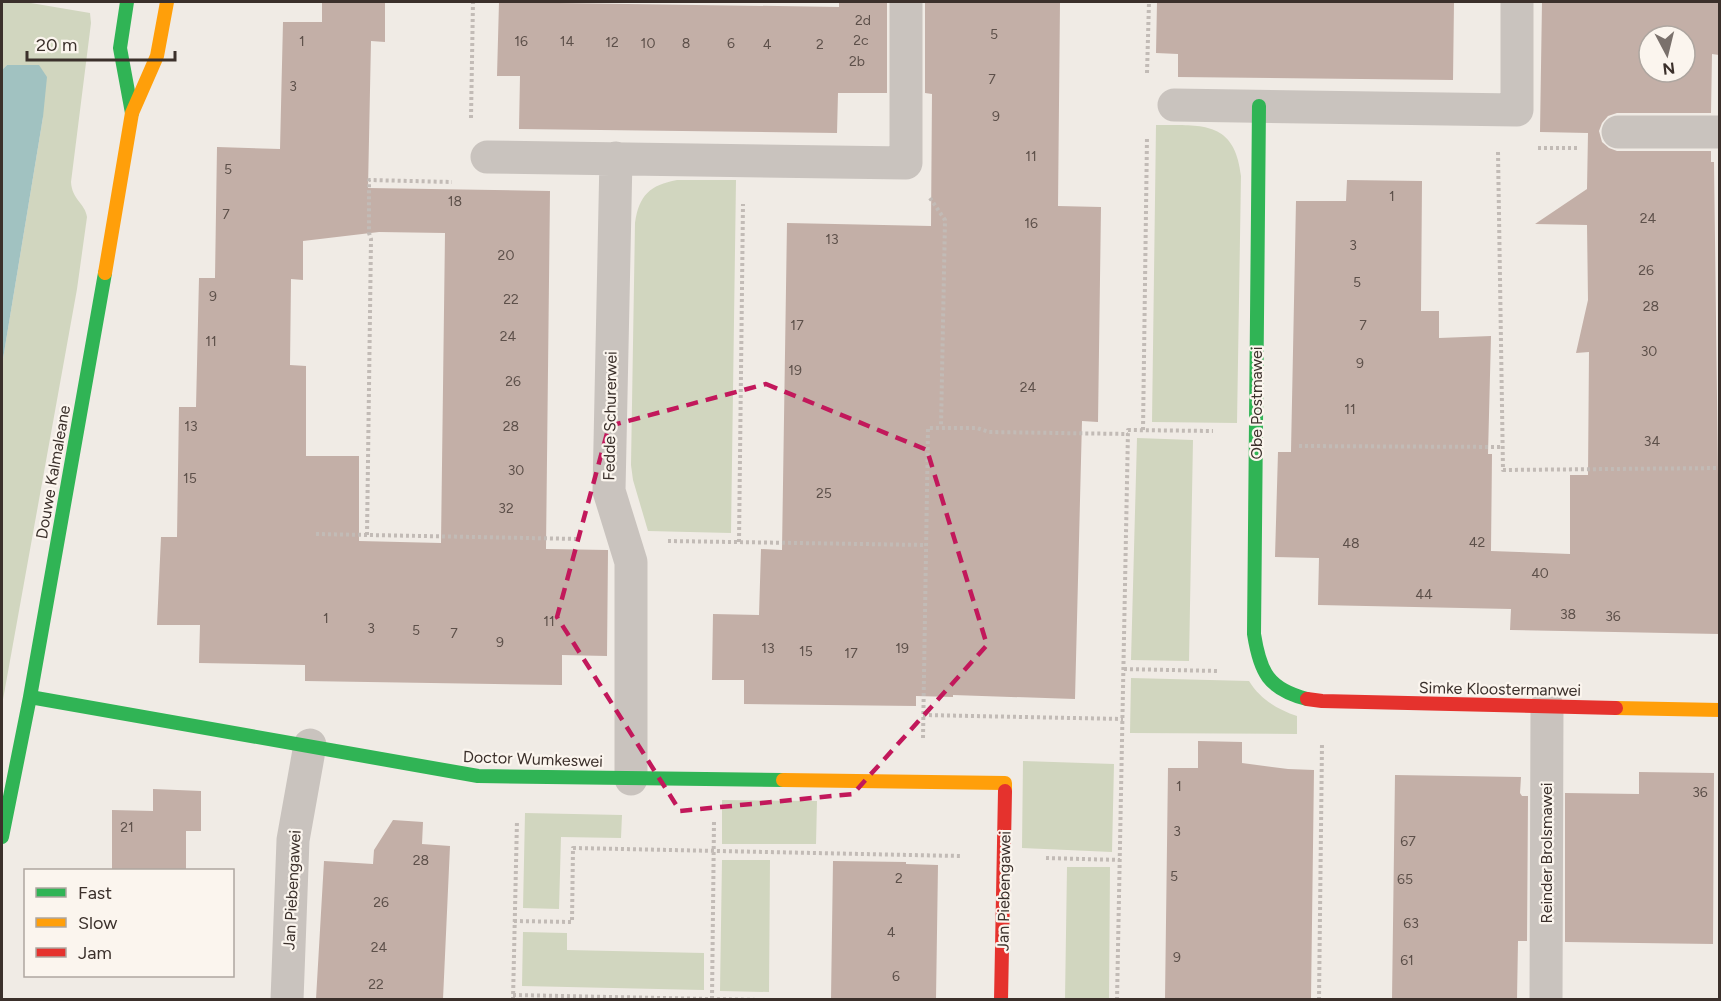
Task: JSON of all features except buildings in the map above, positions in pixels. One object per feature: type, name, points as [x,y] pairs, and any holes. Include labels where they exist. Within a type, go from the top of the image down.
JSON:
[{"type":"street","name":"Douwe Kalmaleane","points":[[127,2],[120,48],[132,112]]},
{"type":"street","name":"Douwe Kalmaleane","points":[[2,837],[30,697],[132,112],[157,56],[167,2]]},
{"type":"street","points":[[487,157],[906,163],[906,2]]},
{"type":"street","points":[[1174,105],[1517,110],[1517,2]]},
{"type":"street","name":"Obe Postmawei","points":[[1259,106],[1254,634],[1256,656],[1264,675],[1282,692]]},
{"type":"street","points":[[1618,132],[1719,132]]},
{"type":"street","name":"Fedde Schurerwei","points":[[616,158],[609,491],[631,562],[631,779]]},
{"type":"street","name":"Simke Kloostermanwei","points":[[1282,692],[1322,701],[1719,710]]},
{"type":"street","name":"Doctor Wumkeswei","points":[[30,697],[478,776],[1005,783]]},
{"type":"street","name":"Reinder Brolsmawei","points":[[1546,999],[1547,706]]},
{"type":"street","name":"Jan Piebengawei","points":[[287,999],[293,840],[310,745]]},
{"type":"street","name":"Jan Piebengawei","points":[[1002,999],[1005,783]]},
{"type":"path","points":[[471,121],[473,2]]},
{"type":"path","points":[[1147,81],[1149,2]]},
{"type":"path","points":[[1143,430],[1147,127]]},
{"type":"path","points":[[1528,148],[1583,148],[1618,132]]},
{"type":"path","points":[[1498,148],[1503,470],[1719,468]]},
{"type":"path","points":[[744,161],[739,542],[926,545]]},
{"type":"path","points":[[906,163],[945,220],[941,428]]},
{"type":"path","points":[[367,535],[369,180],[459,182]]},
{"type":"path","points":[[922,782],[927,428],[977,428],[989,432],[1128,434]]},
{"type":"path","points":[[1117,999],[1128,430],[1256,439],[1503,447]]},
{"type":"path","points":[[316,534],[591,539]]},
{"type":"path","points":[[1124,669],[1243,671],[1260,666]]},
{"type":"path","points":[[923,715],[1123,719]]},
{"type":"path","points":[[1319,999],[1322,756]]},
{"type":"path","points":[[518,777],[513,997],[760,999]]},
{"type":"path","points":[[712,999],[715,780]]},
{"type":"path","points":[[514,921],[572,922],[573,848],[1120,860]]},
{"type":"highlighted area","points":[[766,384],[927,450],[987,645],[853,794],[680,811],[557,617],[609,426]]},
{"type":"green space","points":[[2,2],[25,2],[90,13],[91,23],[71,182],[74,193],[87,217],[77,289],[2,705],[2,365],[43,117],[7,65],[2,70]]},
{"type":"green space","points":[[1156,125],[1201,126],[1213,130],[1223,135],[1232,144],[1237,158],[1241,176],[1237,423],[1152,422]]},
{"type":"green space","points":[[677,180],[736,180],[731,533],[648,531],[633,480],[631,465],[635,223],[639,205],[647,193],[653,188]]},
{"type":"green space","points":[[1137,438],[1193,440],[1189,661],[1131,660]]},
{"type":"green space","points":[[1131,678],[1249,681],[1270,703],[1297,716],[1297,734],[1130,733]]},
{"type":"green space","points":[[1023,761],[1114,764],[1112,852],[1022,848]]},
{"type":"green space","points":[[722,800],[817,801],[816,844],[722,844]]},
{"type":"green space","points":[[525,813],[622,815],[621,838],[561,837],[559,909],[523,908]]},
{"type":"green space","points":[[722,860],[770,860],[769,992],[720,991]]},
{"type":"green space","points":[[1067,867],[1110,867],[1109,999],[1065,999]]},
{"type":"green space","points":[[523,932],[567,933],[567,950],[704,953],[704,990],[522,986]]},
{"type":"water","points":[[7,65],[39,65],[47,77],[43,117],[2,365],[2,70]]},
{"type":"traffic: fast","points":[[127,2],[120,48],[132,113]]},
{"type":"traffic: fast","points":[[1259,106],[1254,634],[1259,659],[1268,677],[1283,690],[1307,699]]},
{"type":"traffic: fast","points":[[2,837],[30,697],[105,273]]},
{"type":"traffic: fast","points":[[30,697],[478,776],[783,780]]},
{"type":"traffic: slow","points":[[105,273],[132,113],[157,56],[167,2]]},
{"type":"traffic: slow","points":[[1616,708],[1720,710]]},
{"type":"traffic: slow","points":[[783,780],[1005,783],[1005,791]]},
{"type":"traffic: jam","points":[[1307,699],[1616,708]]},
{"type":"traffic: jam","points":[[1001,1000],[1005,791]]}]
